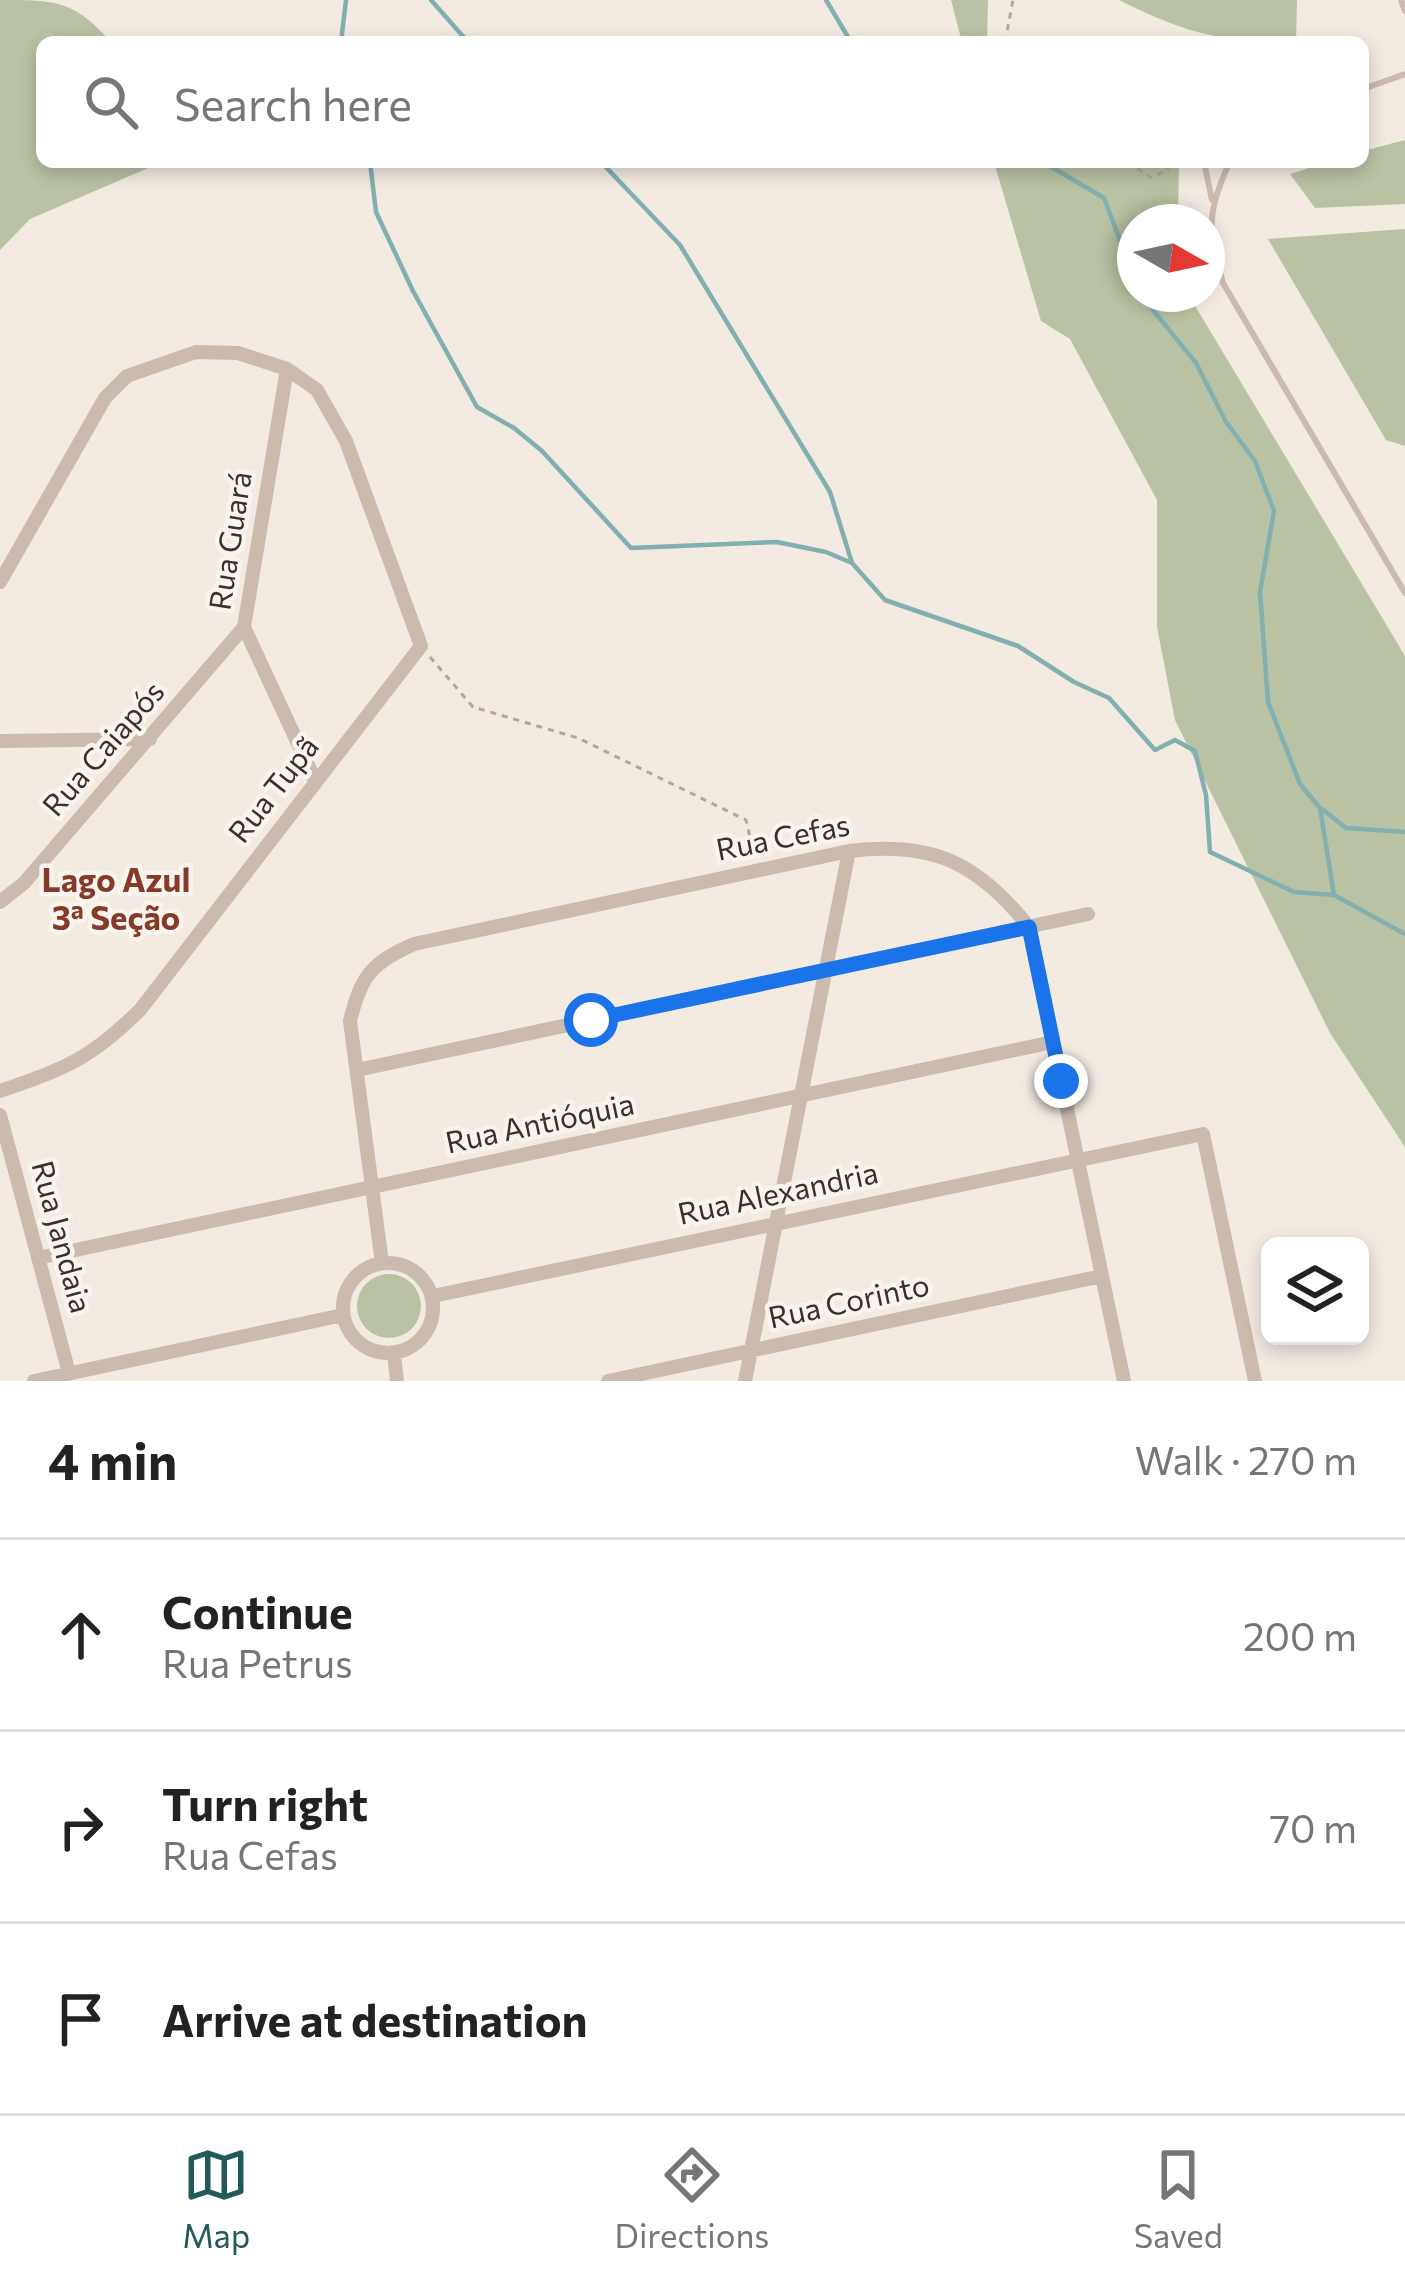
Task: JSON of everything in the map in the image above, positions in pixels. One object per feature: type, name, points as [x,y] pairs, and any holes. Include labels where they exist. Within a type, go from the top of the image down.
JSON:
[{"type":"street","points":[[0,583],[105,398],[127,376],[196,352],[238,352],[287,369],[317,390],[346,441],[421,646]]},
{"type":"street","name":"Rua Guará","points":[[287,369],[244,627],[315,780]]},
{"type":"street","name":"Rua Caiapós","points":[[0,902],[24,883],[244,627]]},
{"type":"street","name":"Rua Tupã","points":[[0,1091],[70,1067],[108,1041],[140,1010],[421,646]]},
{"type":"street","points":[[0,741],[150,739]]},
{"type":"street","name":"Rua Cefas","points":[[382,1262],[350,1021],[358,986],[381,958],[414,944],[891,846],[932,852],[971,869],[1004,895],[1029,927]]},
{"type":"street","points":[[745,1381],[849,851]]},
{"type":"street","points":[[357,1070],[1088,914]]},
{"type":"street","points":[[1029,927],[1124,1381]]},
{"type":"street","name":"Rua Antióquia","points":[[38,1258],[1053,1042]]},
{"type":"street","name":"Rua Jandaia","points":[[0,1115],[69,1373]]},
{"type":"street","name":"Rua Alexandria","points":[[433,1296],[1203,1134],[1256,1381]]},
{"type":"street","points":[[382,1262],[419,1273],[433,1296],[430,1327],[409,1349],[394,1353],[380,1353],[356,1340],[344,1315],[348,1287],[368,1267],[382,1262]]},
{"type":"street","name":"Rua Corinto","points":[[608,1381],[1102,1276]]},
{"type":"street","points":[[34,1381],[344,1315]]},
{"type":"street","points":[[394,1353],[397,1381]]},
{"type":"lane","points":[[1401,0],[1405,11]]},
{"type":"lane","points":[[1369,87],[1405,74]]},
{"type":"lane","points":[[1205,168],[1212,200],[1212,244],[1223,283],[1405,592]]},
{"type":"lane","points":[[1212,200],[1227,168]]},
{"type":"path","points":[[1006,36],[1013,0]]},
{"type":"path","points":[[1136,168],[1152,178],[1167,168]]},
{"type":"path","points":[[421,646],[473,707],[578,738],[746,820],[757,871]]},
{"type":"green space","points":[[0,0],[62,5],[105,36],[36,36],[36,168],[148,168],[30,219],[0,250]]},
{"type":"green space","points":[[951,0],[988,0],[987,36],[960,36]]},
{"type":"green space","points":[[1119,0],[1297,0],[1296,36],[1218,36],[1165,21]]},
{"type":"green space","points":[[1405,140],[1405,204],[1315,208],[1290,174],[1309,168],[1369,168],[1369,149]]},
{"type":"green space","points":[[996,168],[1179,168],[1178,204],[1117,204],[1117,312],[1199,312],[1405,656],[1405,1147],[1330,1033],[1175,720],[1157,627],[1157,500],[1070,339],[1041,321]]},
{"type":"green space","points":[[1405,229],[1405,446],[1386,440],[1268,239]]},
{"type":"green space","points":[[389,1274],[412,1283],[421,1306],[412,1329],[389,1338],[366,1329],[357,1306],[366,1283]]},
{"type":"waterway","points":[[342,36],[346,0]]},
{"type":"waterway","points":[[431,0],[463,36]]},
{"type":"waterway","points":[[826,0],[847,36]]},
{"type":"waterway","points":[[371,168],[376,212],[477,407],[542,451],[631,548],[777,542],[852,563],[885,600],[1018,646],[1109,698],[1155,750],[1175,740],[1195,751],[1206,795],[1210,852],[1294,892],[1334,895]]},
{"type":"waterway","points":[[607,168],[680,245],[830,492],[852,563]]},
{"type":"waterway","points":[[1053,168],[1104,198],[1117,232]]},
{"type":"waterway","points":[[1155,312],[1196,363],[1226,422],[1255,461],[1274,511],[1260,592],[1268,702],[1300,784],[1320,808],[1334,895],[1405,934]]},
{"type":"waterway","points":[[1322,809],[1346,828],[1405,832]]},
{"type":"district","name":"Lago Azul 3ª Seção","points":[[116,899]]},
{"type":"route","points":[[591,1020],[1029,927],[1061,1081]]}]
